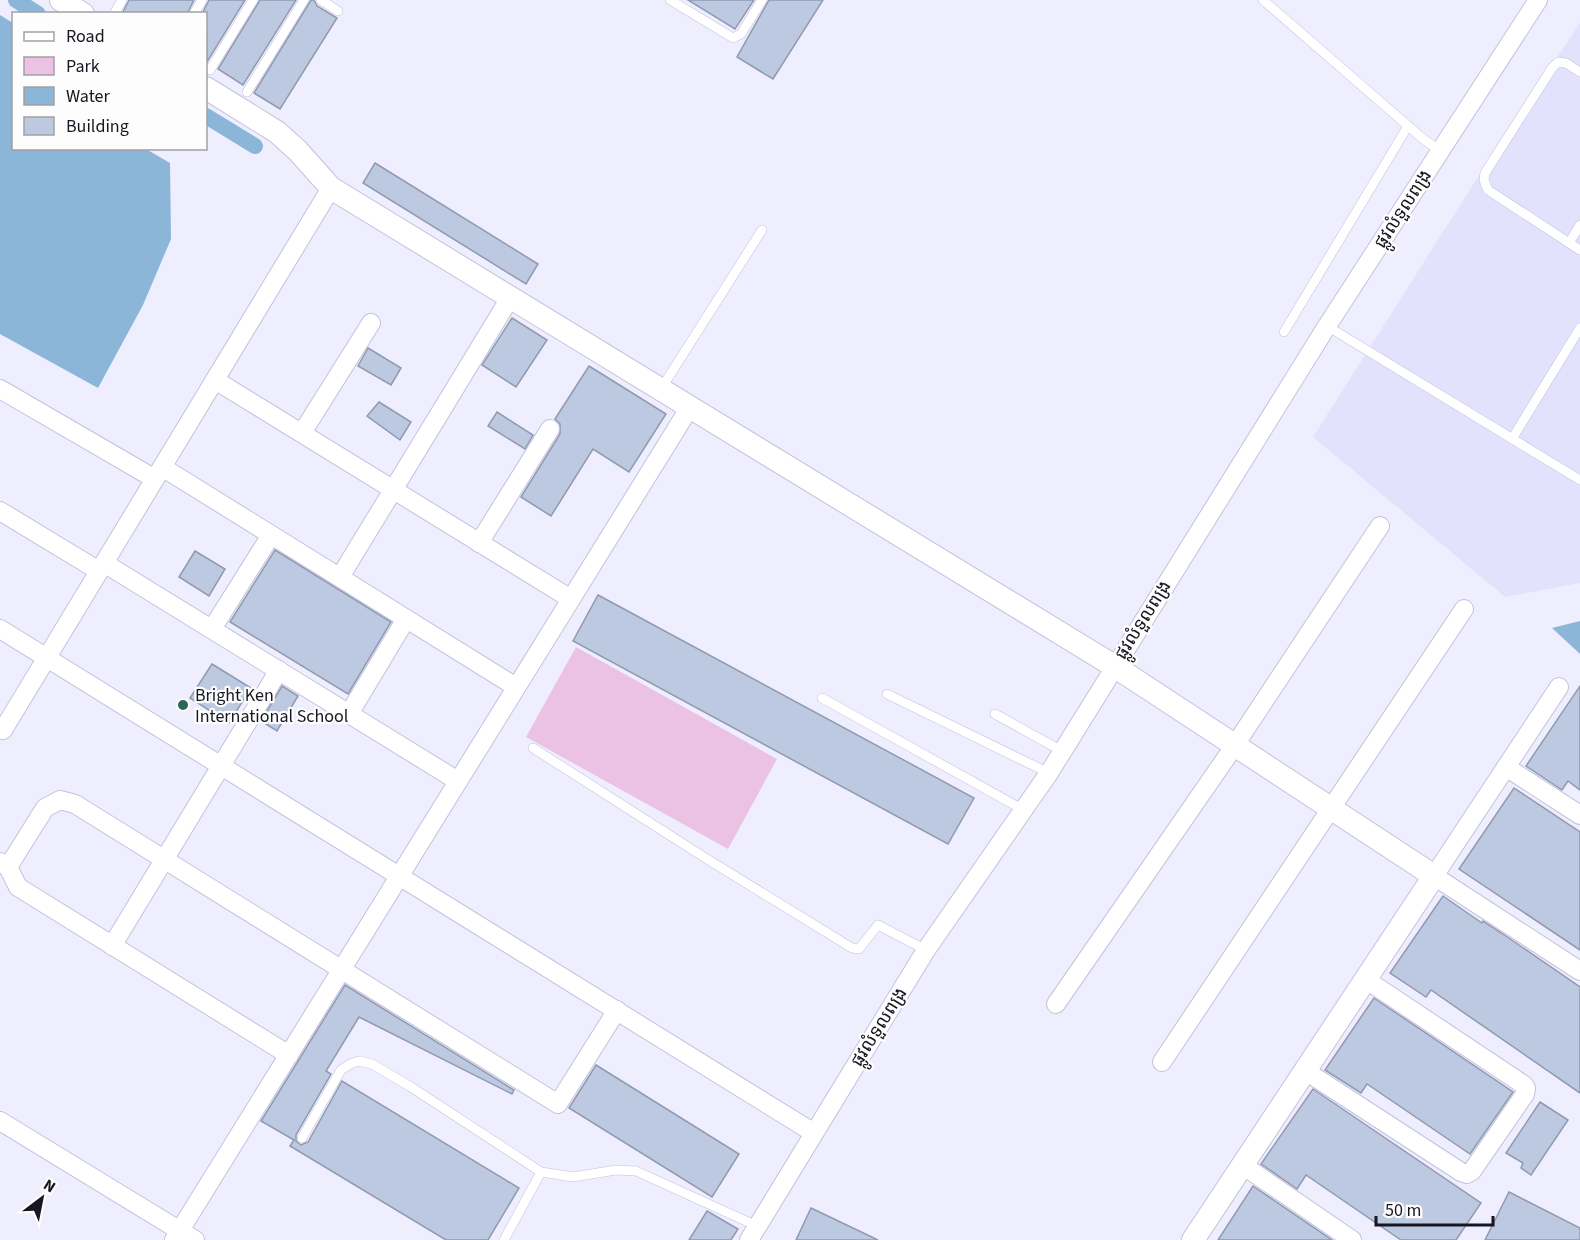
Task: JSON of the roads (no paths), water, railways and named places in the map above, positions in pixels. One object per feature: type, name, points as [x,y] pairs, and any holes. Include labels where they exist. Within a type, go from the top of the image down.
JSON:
[{"type":"street","points":[[61,0],[80,12]]},
{"type":"street","name":"ផ្លូវលំទួលពង្រ","points":[[753,1233],[926,950],[1049,773],[1327,326],[1538,0]]},
{"type":"street","points":[[208,79],[278,132],[331,188],[1114,666],[1580,971]]},
{"type":"street","points":[[3,730],[331,188]]},
{"type":"street","points":[[340,577],[510,298]]},
{"type":"street","points":[[302,434],[371,323]]},
{"type":"street","points":[[215,380],[571,599]]},
{"type":"street","points":[[0,389],[271,534],[516,687]]},
{"type":"street","points":[[0,1121],[183,1237],[289,1055],[690,407]]},
{"type":"street","points":[[479,543],[550,429]]},
{"type":"street","points":[[0,511],[212,629],[458,781]]},
{"type":"street","points":[[1056,1004],[1235,745],[1380,526]]},
{"type":"street","points":[[212,629],[271,534]]},
{"type":"street","points":[[1162,1062],[1464,609]]},
{"type":"street","points":[[349,714],[406,619]]},
{"type":"street","points":[[0,629],[814,1133]]},
{"type":"street","points":[[112,946],[279,670]]},
{"type":"street","points":[[1192,1240],[1559,687]]},
{"type":"street","points":[[1506,767],[1580,815]]},
{"type":"street","points":[[289,1055],[18,887],[4,865],[45,808],[60,800],[75,804],[558,1104],[617,1010]]},
{"type":"street","points":[[1304,1070],[1467,1174],[1472,1171],[1525,1094],[1524,1085],[1365,979]]},
{"type":"street","points":[[1241,1164],[1352,1240]]},
{"type":"lane","points":[[208,79],[253,0]]},
{"type":"lane","points":[[247,92],[304,0]]},
{"type":"lane","points":[[321,0],[338,11]]},
{"type":"lane","points":[[670,0],[733,38],[741,34],[762,0]]},
{"type":"lane","points":[[1263,0],[1440,151]]},
{"type":"lane","points":[[1580,72],[1566,63],[1558,62],[1552,68],[1485,173],[1484,180],[1488,190],[1580,250]]},
{"type":"lane","points":[[1284,332],[1408,126]]},
{"type":"lane","points":[[1569,243],[1580,225]]},
{"type":"lane","points":[[661,389],[762,230]]},
{"type":"lane","points":[[1327,326],[1580,480]]},
{"type":"lane","points":[[1512,439],[1580,328]]},
{"type":"lane","points":[[887,694],[1049,773]]},
{"type":"lane","points":[[822,698],[1022,809]]},
{"type":"lane","points":[[995,714],[1062,751]]},
{"type":"lane","points":[[533,748],[852,948],[859,949],[878,925],[926,950]]},
{"type":"lane","points":[[302,1138],[340,1070],[359,1061],[372,1064],[411,1087],[541,1173],[573,1177],[616,1170],[636,1171],[753,1233]]},
{"type":"lane","points":[[504,1240],[541,1173]]},
{"type":"water","points":[[0,15],[12,22],[12,150],[148,150],[170,163],[171,239],[143,305],[98,388],[0,334]]},
{"type":"water","points":[[1580,621],[1580,654],[1552,628]]},
{"type":"waterway","points":[[16,0],[35,12]]},
{"type":"waterway","points":[[207,117],[255,146]]},
{"type":"place","name":"Bright Ken International School","points":[[183,705]]}]
